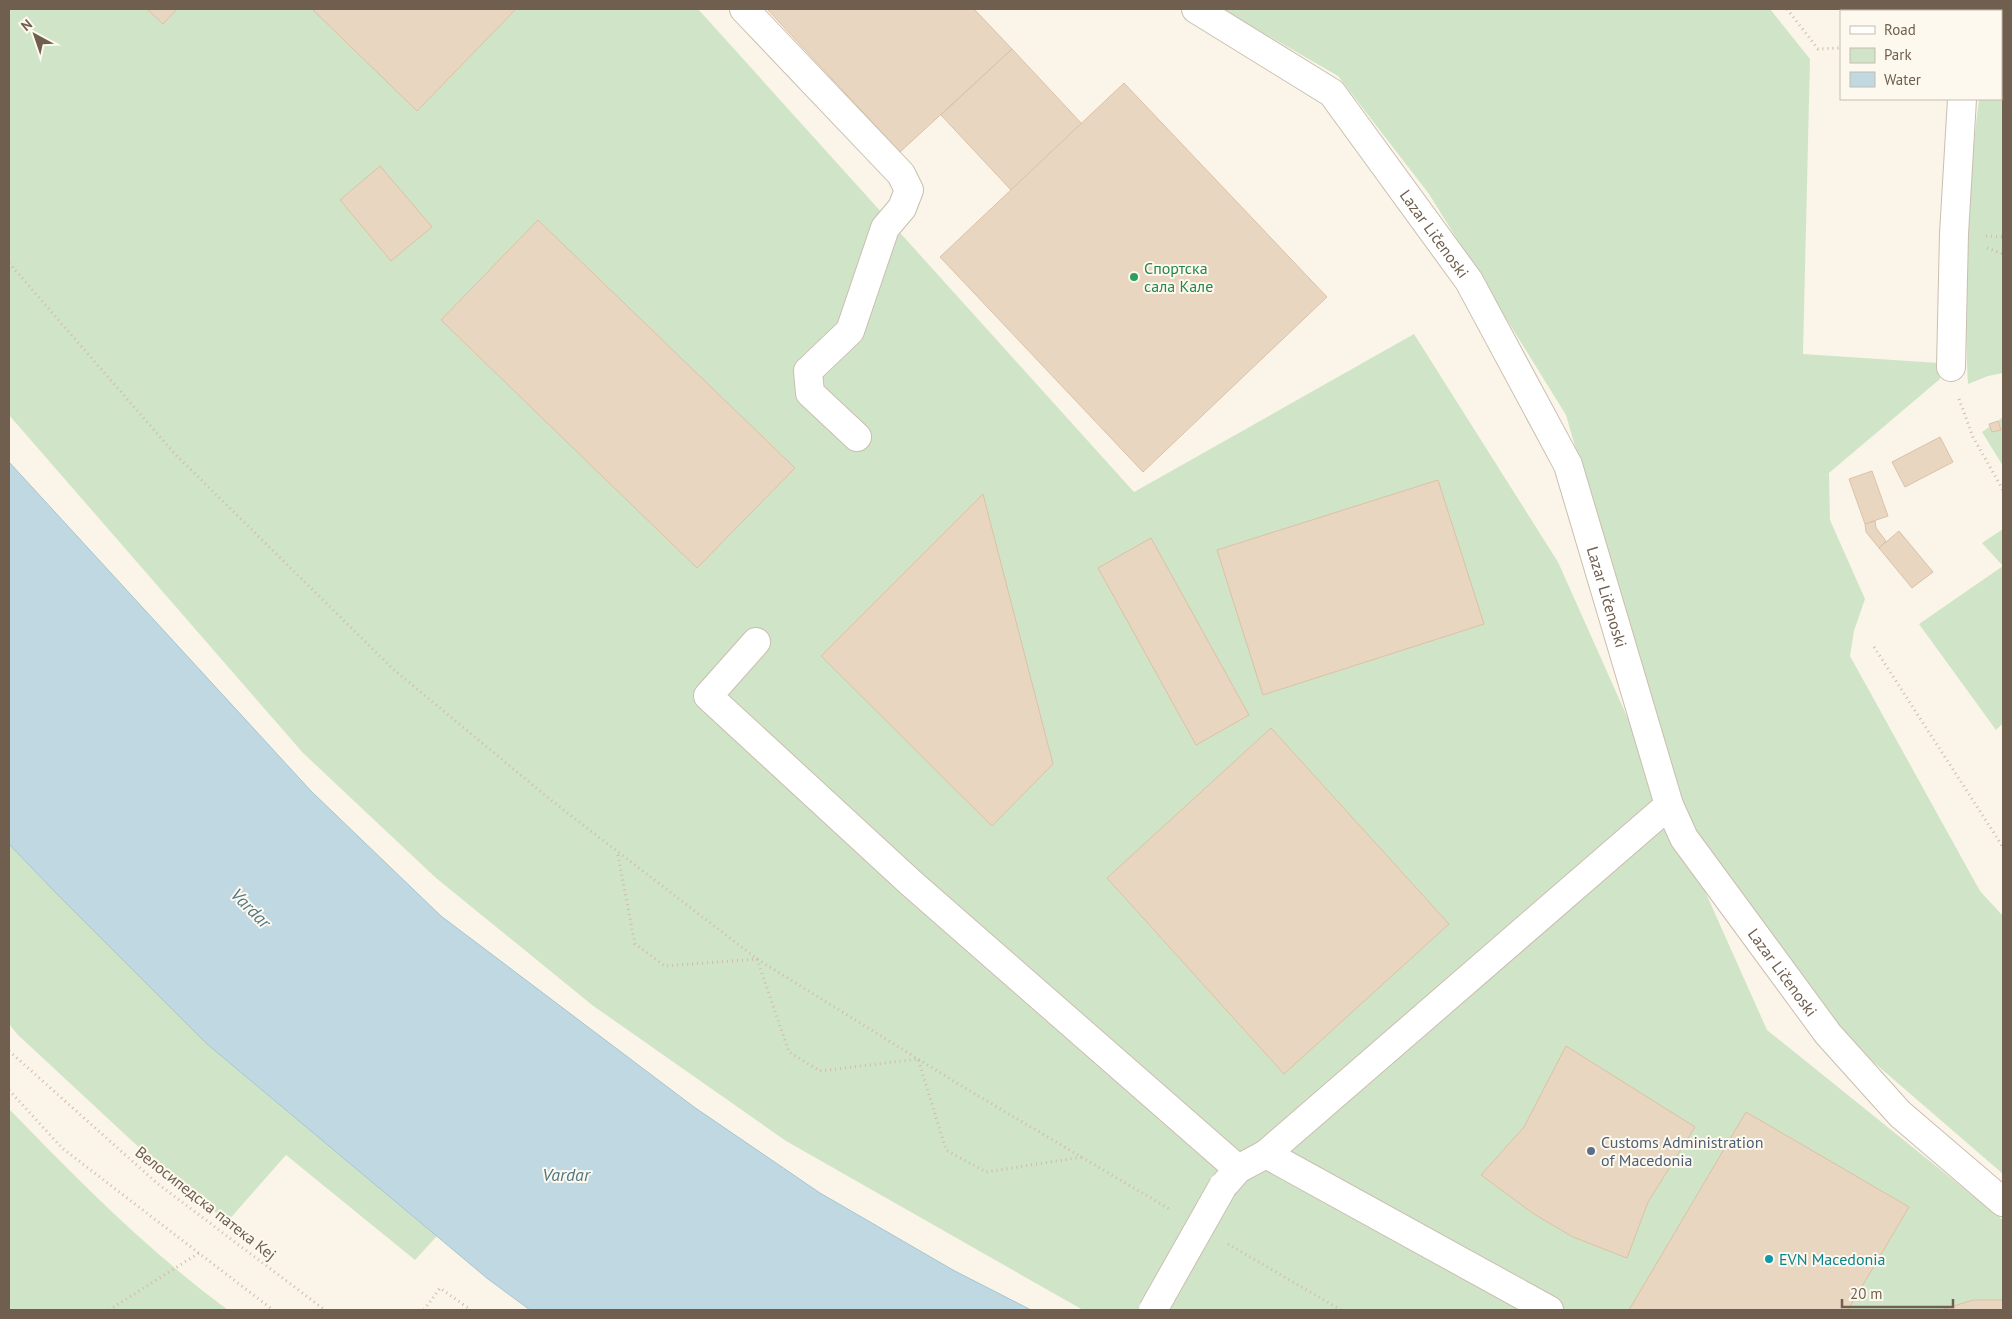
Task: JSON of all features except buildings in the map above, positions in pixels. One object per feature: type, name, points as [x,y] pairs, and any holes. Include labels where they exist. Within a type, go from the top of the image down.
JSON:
[{"type":"street","points":[[744,9],[901,174],[909,190],[902,208],[885,228],[850,331],[808,371],[810,393],[857,437]]},
{"type":"street","name":"Lazar Ličenoski","points":[[1196,9],[1332,93],[1470,281],[1568,465],[1669,805],[1684,838],[1828,1034],[1900,1114],[2003,1202]]},
{"type":"street","points":[[1951,367],[1954,234],[1962,100]]},
{"type":"street","points":[[756,642],[708,696],[1231,1178]]},
{"type":"street","points":[[1153,1310],[1231,1178],[1266,1154],[1669,805]]},
{"type":"street","points":[[1266,1154],[1549,1310]]},
{"type":"path","points":[[1787,9],[1818,49],[1840,48]]},
{"type":"path","points":[[9,263],[174,453],[393,669],[618,854],[757,959],[918,1059],[1175,1212]]},
{"type":"path","points":[[1951,367],[1956,389],[1973,437],[2003,490]]},
{"type":"path","points":[[1874,647],[2003,847]]},
{"type":"path","points":[[618,854],[634,944],[665,966],[757,959]]},
{"type":"path","points":[[757,959],[789,1052],[820,1071],[918,1059]]},
{"type":"path","name":"Велосипедска патека Кеј","points":[[9,1051],[158,1184],[325,1310]]},
{"type":"path","points":[[918,1059],[946,1150],[986,1172],[1082,1157]]},
{"type":"path","points":[[9,1090],[62,1148],[273,1310]]},
{"type":"path","points":[[1226,1242],[1341,1310]]},
{"type":"path","points":[[110,1310],[199,1254]]},
{"type":"path","points":[[424,1310],[440,1288],[471,1310]]},
{"type":"green space","points":[[9,9],[698,9],[1134,492],[1414,334],[1558,562],[1767,1030],[2003,1220],[2003,1310],[1083,1310],[786,1141],[592,1005],[436,878],[303,753],[9,415]]},
{"type":"green space","points":[[1222,9],[1770,9],[1810,59],[1803,354],[1939,363],[1940,379],[1829,473],[1830,520],[1865,599],[1854,631],[1850,656],[1980,891],[2003,916],[2003,1174],[1841,1034],[1669,805],[1633,648],[1566,415],[1429,194],[1338,76]]},
{"type":"green space","points":[[2003,25],[2003,373],[1988,376],[1968,384],[1966,322],[1968,238],[1974,145],[1979,100],[2002,100]]},
{"type":"green space","points":[[2003,417],[2003,466],[1982,432]]},
{"type":"green space","points":[[2003,529],[2003,566],[1982,543]]},
{"type":"green space","points":[[2003,566],[2003,723],[1996,730],[1919,624]]},
{"type":"green space","points":[[9,844],[207,1044],[437,1236],[415,1260],[286,1155],[227,1222],[145,1153],[18,1035],[9,1024]]},
{"type":"green space","points":[[9,1109],[114,1214],[170,1264],[228,1310],[9,1310]]},
{"type":"water","name":"Vardar","points":[[9,462],[311,791],[441,916],[694,1107],[820,1193],[953,1270],[1031,1310],[530,1310],[488,1279],[207,1044],[9,844]]},
{"type":"place","name":"Спортска сала Кале","points":[[1134,277]]},
{"type":"place","name":"Customs Administration of Macedonia","points":[[1591,1151]]},
{"type":"place","name":"EVN Macedonia","points":[[1769,1259]]}]
